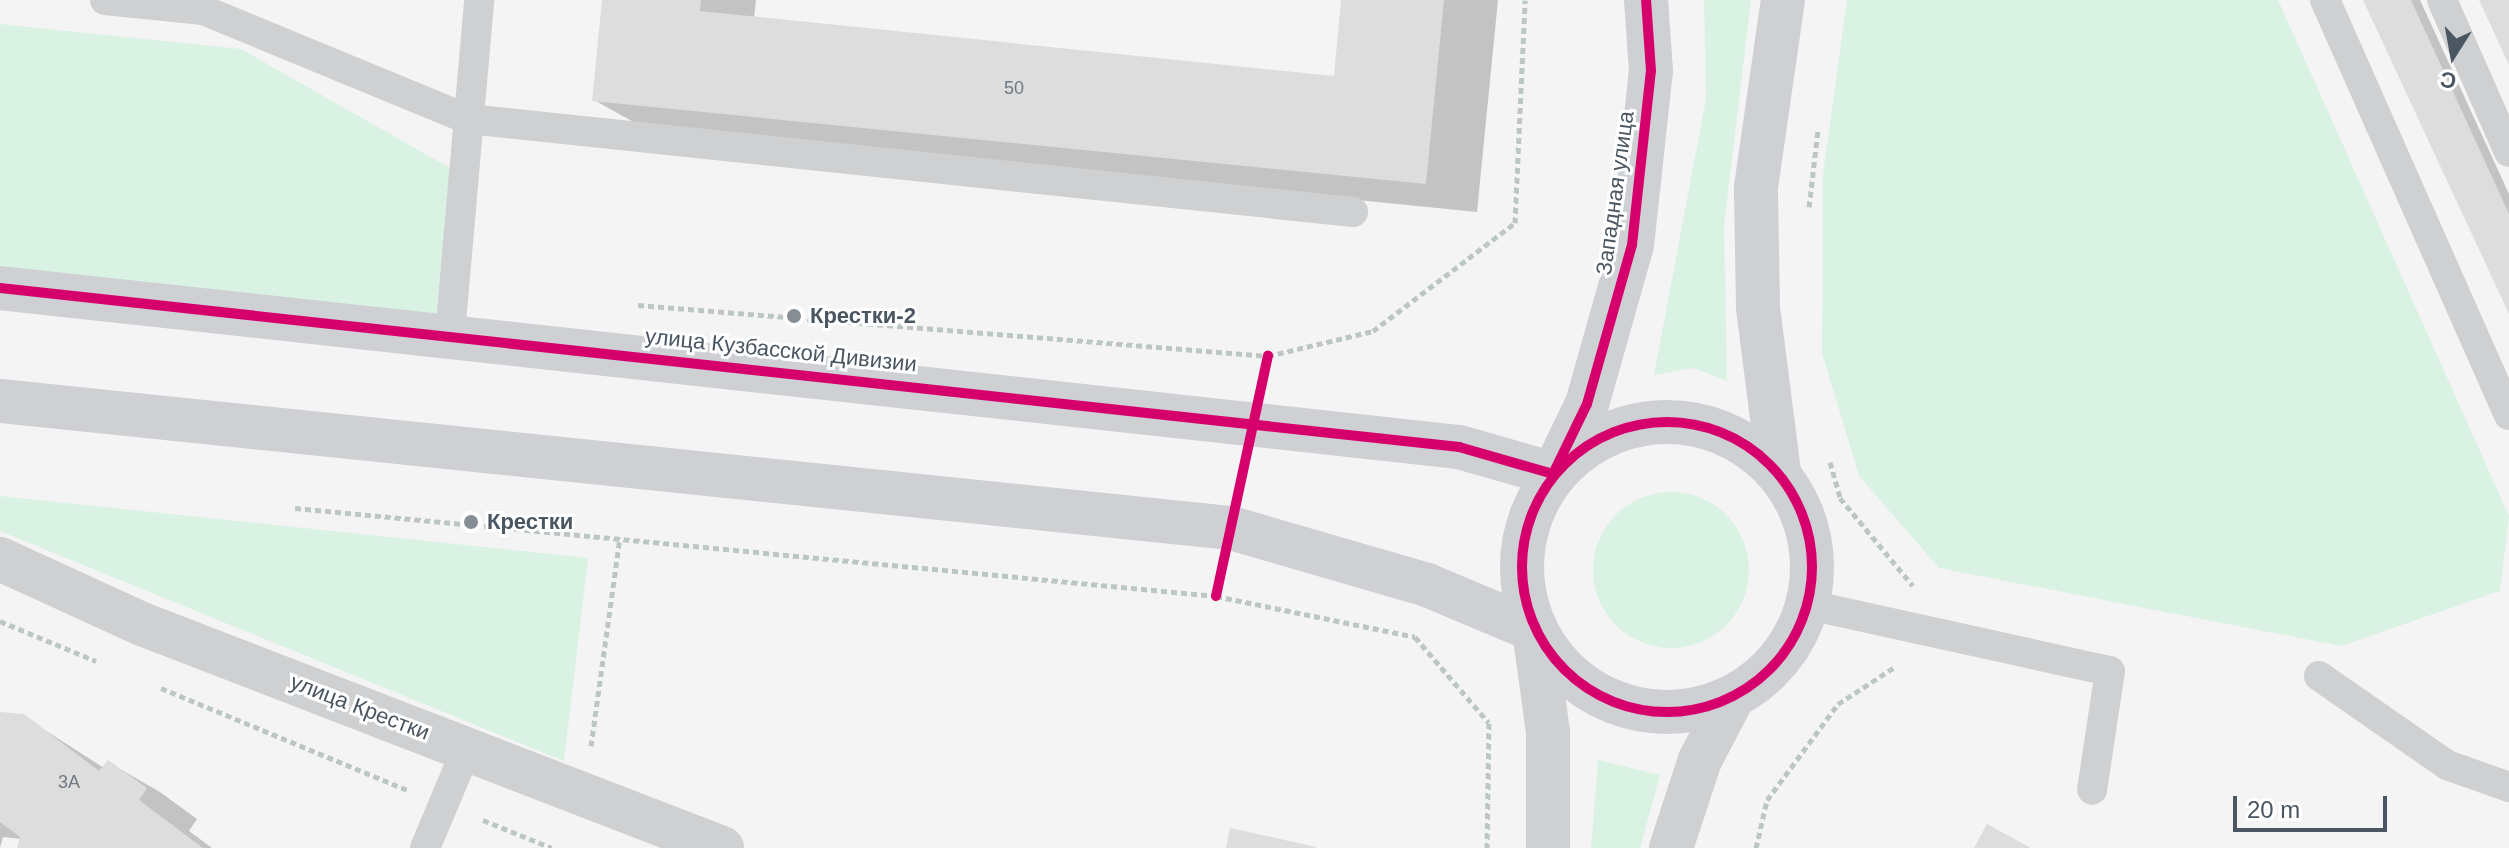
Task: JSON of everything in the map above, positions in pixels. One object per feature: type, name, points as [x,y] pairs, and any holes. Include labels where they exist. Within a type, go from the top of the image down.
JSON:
[{"type":"street","name":"Западная улица","points":[[1534,630],[1520,572],[1530,514],[1587,404],[1632,245],[1651,71],[1646,0]]},
{"type":"street","points":[[1779,472],[1758,307],[1756,187],[1783,0]]},
{"type":"street","name":"улица Кузбасской Дивизии","points":[[0,288],[450,334],[1459,447],[1553,474]]},
{"type":"street","points":[[0,401],[1231,528],[1427,585],[1534,630],[1570,677],[1621,707],[1670,714],[1733,697]]},
{"type":"street","points":[[1553,474],[1614,431],[1651,422],[1699,424],[1743,442],[1779,472],[1803,513],[1810,544],[1809,605],[1790,649],[1733,697],[1700,760],[1671,848]]},
{"type":"street","name":"улица Крестки","points":[[0,559],[142,624],[722,848]]},
{"type":"street","points":[[1534,630],[1548,732],[1548,848]]},
{"type":"lane","points":[[105,0],[203,10],[468,119],[1353,212]]},
{"type":"lane","points":[[450,334],[479,0]]},
{"type":"lane","points":[[2325,0],[2509,415]]},
{"type":"lane","points":[[2442,0],[2509,152]]},
{"type":"lane","points":[[1809,605],[2110,671],[2092,790]]},
{"type":"lane","points":[[2319,676],[2447,765],[2509,787]]},
{"type":"lane","points":[[425,848],[467,748]]},
{"type":"path","points":[[623,303],[1268,356],[1373,331],[1515,223],[1525,0]]},
{"type":"path","points":[[1808,213],[1818,122]]},
{"type":"path","points":[[1254,424],[1268,356]]},
{"type":"path","points":[[1756,848],[1767,800],[1838,704],[1895,669],[1915,580],[1840,498],[1827,454]]},
{"type":"path","points":[[295,508],[1216,596],[1415,637],[1489,723],[1487,848]]},
{"type":"path","points":[[1216,596],[1231,528]]},
{"type":"path","points":[[148,682],[550,847],[594,740],[620,538]]},
{"type":"path","points":[[0,621],[103,664]]},
{"type":"green space","points":[[1704,0],[1751,0],[1724,226],[1727,381],[1694,368],[1654,375],[1706,99]]},
{"type":"green space","points":[[1847,0],[2278,0],[2509,516],[2500,591],[2341,646],[1939,568],[1859,476],[1822,353],[1823,175]]},
{"type":"green space","points":[[0,24],[241,49],[450,168],[434,338],[0,288]]},
{"type":"green space","points":[[1671,492],[1701,498],[1726,515],[1743,540],[1749,570],[1743,600],[1726,625],[1701,642],[1671,648],[1641,642],[1616,625],[1599,600],[1593,570],[1599,540],[1616,515],[1641,498]]},
{"type":"green space","points":[[0,496],[588,558],[564,761],[0,531]]},
{"type":"green space","points":[[1598,760],[1660,775],[1640,848],[1591,848]]},
{"type":"building","points":[[602,0],[701,0],[700,11],[1334,76],[1341,0],[1444,0],[1426,184],[592,101]]},
{"type":"building","points":[[2363,0],[2411,0],[2509,214],[2509,314]]},
{"type":"building","points":[[2479,0],[2509,0],[2509,65]]},
{"type":"building","points":[[0,712],[24,714],[99,771],[108,760],[147,788],[139,800],[203,848],[17,848],[20,837],[0,822]]},
{"type":"building","points":[[1987,824],[2031,848],[1974,848]]},
{"type":"building","points":[[1230,828],[1316,847],[1316,848],[1226,848]]},
{"type":"cycle path","points":[[0,288],[1459,447],[1553,474],[1587,404],[1632,245],[1651,71],[1646,0]]},
{"type":"cycle path","points":[[1216,596],[1268,356]]},
{"type":"cycle path","points":[[1681,422],[1709,428],[1736,439],[1770,464],[1788,486],[1801,511],[1810,539],[1812,567],[1810,595],[1801,623],[1788,648],[1770,670],[1748,688],[1723,701],[1695,710],[1653,712],[1625,706],[1598,695],[1564,670],[1546,648],[1533,623],[1524,595],[1522,553],[1528,525],[1539,498],[1564,464],[1586,446],[1611,433],[1639,424],[1681,422]]},
{"type":"place","name":"Крестки-2","points":[[794,316]]},
{"type":"place","name":"Крестки","points":[[471,522]]}]
